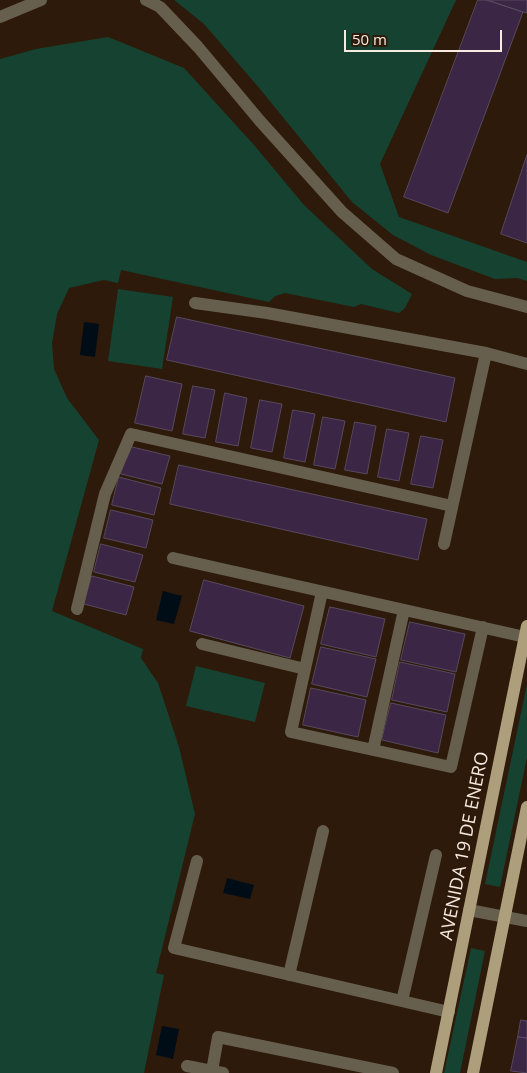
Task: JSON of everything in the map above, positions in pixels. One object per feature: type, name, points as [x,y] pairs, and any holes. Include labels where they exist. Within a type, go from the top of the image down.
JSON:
[{"type":"main road","name":"AVENIDA 19 DE ENERO","points":[[436,1073],[526,631]]},
{"type":"main road","points":[[473,1073],[527,807]]},
{"type":"street","points":[[0,17],[40,0]]},
{"type":"street","points":[[146,0],[160,7],[198,47],[260,121],[342,212],[396,259],[467,291],[527,307]]},
{"type":"street","points":[[196,303],[267,313],[486,353],[527,364]]},
{"type":"street","points":[[444,544],[486,353]]},
{"type":"street","points":[[77,609],[104,494],[132,434],[452,506]]},
{"type":"street","points":[[173,558],[483,627],[526,631]]},
{"type":"street","points":[[322,592],[290,732],[451,767],[483,627]]},
{"type":"street","points":[[373,750],[404,610]]},
{"type":"street","points":[[202,644],[305,669]]},
{"type":"street","points":[[289,975],[323,831]]},
{"type":"street","points":[[402,1001],[436,855]]},
{"type":"street","points":[[196,861],[174,948],[449,1012]]},
{"type":"street","points":[[469,910],[527,921]]},
{"type":"street","points":[[187,1066],[217,1072],[218,1037],[370,1070],[393,1073]]},
{"type":"green space","points":[[174,0],[456,0],[380,164],[399,217],[527,262],[527,281],[517,278],[495,279],[431,255],[393,235],[352,202],[260,89],[204,24]]},
{"type":"green space","points":[[108,37],[184,68],[254,145],[304,205],[372,269],[412,294],[405,308],[399,313],[361,304],[354,307],[285,293],[275,296],[269,302],[121,270],[118,283],[104,280],[69,288],[57,314],[52,343],[54,369],[67,398],[99,440],[52,611],[143,649],[141,658],[158,683],[179,747],[195,814],[156,973],[164,975],[144,1073],[0,1073],[0,59],[36,49]]},
{"type":"green space","points":[[118,289],[173,297],[162,369],[108,361]]},
{"type":"green space","points":[[196,666],[265,683],[255,722],[186,706]]},
{"type":"green space","points":[[527,684],[527,757],[500,887],[485,884]]},
{"type":"green space","points":[[471,948],[485,951],[460,1073],[444,1073]]},
{"type":"shaded area","points":[[84,322],[99,324],[95,357],[80,355]]},
{"type":"shaded area","points":[[163,591],[182,596],[174,624],[156,620]]},
{"type":"shaded area","points":[[227,878],[254,885],[250,899],[223,893]]},
{"type":"shaded area","points":[[162,1026],[179,1029],[173,1059],[156,1055]]},
{"type":"building","points":[[478,0],[487,0],[523,12],[448,213],[404,197]]},
{"type":"building","points":[[487,0],[527,0],[527,13],[523,12]]},
{"type":"building","points":[[527,155],[527,243],[501,234]]},
{"type":"building","points":[[177,317],[455,378],[446,422],[167,360]]},
{"type":"building","points":[[146,376],[182,384],[172,431],[135,423]]},
{"type":"building","points":[[193,386],[215,390],[205,438],[183,434]]},
{"type":"building","points":[[225,393],[247,398],[238,446],[216,442]]},
{"type":"building","points":[[260,400],[282,404],[272,452],[251,448]]},
{"type":"building","points":[[293,410],[315,414],[305,462],[284,458]]},
{"type":"building","points":[[323,417],[345,421],[335,469],[314,465]]},
{"type":"building","points":[[355,422],[376,426],[367,474],[345,470]]},
{"type":"building","points":[[387,429],[409,433],[399,481],[378,477]]},
{"type":"building","points":[[421,436],[443,440],[433,488],[411,484]]},
{"type":"building","points":[[128,446],[170,456],[162,484],[121,474]]},
{"type":"building","points":[[179,465],[427,519],[418,560],[170,504]]},
{"type":"building","points":[[119,477],[161,488],[154,515],[112,505]]},
{"type":"building","points":[[111,510],[153,520],[146,548],[104,538]]},
{"type":"building","points":[[101,544],[143,555],[135,582],[94,572]]},
{"type":"building","points":[[92,576],[134,587],[126,615],[84,604]]},
{"type":"building","points":[[204,580],[304,606],[290,658],[190,631]]},
{"type":"building","points":[[330,607],[385,619],[376,657],[321,644]]},
{"type":"building","points":[[410,622],[465,634],[456,672],[401,660]]},
{"type":"building","points":[[321,647],[376,659],[367,697],[312,684]]},
{"type":"building","points":[[400,662],[455,674],[447,712],[392,700]]},
{"type":"building","points":[[311,688],[366,700],[358,737],[303,725]]},
{"type":"building","points":[[391,703],[446,715],[438,753],[382,740]]},
{"type":"building","points":[[521,1020],[527,1021],[527,1038],[518,1037]]},
{"type":"building","points":[[518,1037],[527,1038],[527,1073],[511,1071]]}]
